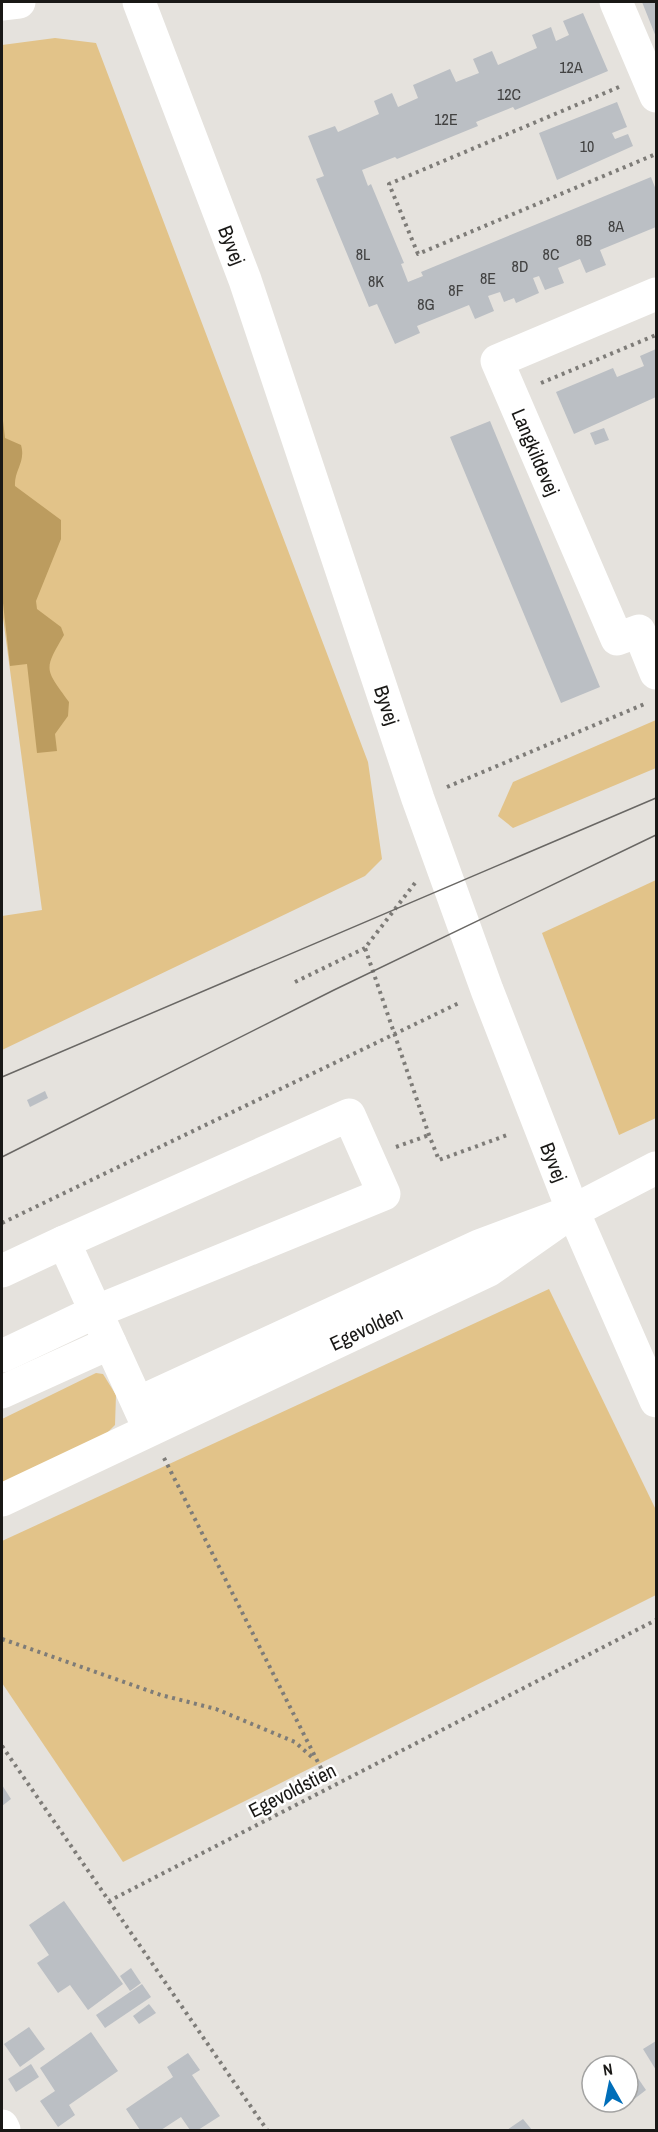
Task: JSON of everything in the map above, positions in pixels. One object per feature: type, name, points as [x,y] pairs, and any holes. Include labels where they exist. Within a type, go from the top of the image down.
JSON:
[{"type":"street","points":[[2,4],[19,2]]},
{"type":"street","name":"Byvej","points":[[139,2],[245,280],[418,799],[487,990],[573,1211],[657,1401]]},
{"type":"street","points":[[616,2],[652,86]]},
{"type":"street","name":"Langkildevej","points":[[657,294],[497,361],[617,639],[639,631],[657,673]]},
{"type":"street","points":[[2,1270],[349,1114],[384,1194],[94,1312],[2,1356]]},
{"type":"street","name":"Egevolden","points":[[2,1500],[144,1417],[479,1246],[573,1211],[657,1168]]},
{"type":"street","points":[[64,1242],[94,1312],[144,1417]]},
{"type":"street","points":[[2,1392],[110,1343]]},
{"type":"street","points":[[2,2126],[4,2130]]},
{"type":"path","points":[[652,86],[389,184],[418,254],[657,154]]},
{"type":"path","points":[[512,395],[657,335]]},
{"type":"path","points":[[418,799],[657,699]]},
{"type":"path","points":[[295,982],[365,948],[438,854]]},
{"type":"path","points":[[365,948],[439,1160],[538,1123]]},
{"type":"path","points":[[2,1223],[487,990]]},
{"type":"path","points":[[144,1417],[330,1786]]},
{"type":"path","name":"Egevoldstien","points":[[109,1901],[657,1620]]},
{"type":"path","points":[[2,1639],[162,1695],[216,1709],[295,1742],[315,1760]]},
{"type":"path","points":[[2,1746],[267,2130]]},
{"type":"shaded area","points":[[55,38],[96,43],[368,762],[382,859],[365,876],[2,1050],[2,916],[42,910],[2,610],[2,45]]},
{"type":"shaded area","points":[[2,412],[5,438],[21,445],[22,456],[15,486],[61,520],[61,539],[36,601],[37,609],[61,627],[64,635],[50,663],[51,675],[69,702],[68,716],[55,734],[57,751],[37,753],[27,664],[10,666],[2,594]]},
{"type":"shaded area","points":[[656,720],[656,768],[513,828],[498,816],[513,782]]},
{"type":"shaded area","points":[[656,880],[656,1118],[619,1135],[542,933]]},
{"type":"shaded area","points":[[549,1289],[656,1510],[656,1595],[123,1862],[2,1683],[2,1541]]},
{"type":"shaded area","points":[[96,1373],[103,1374],[116,1395],[115,1425],[98,1442],[2,1486],[2,1419]]},
{"type":"building","points":[[642,2],[656,2],[656,37]]},
{"type":"building","points":[[583,13],[608,71],[515,110],[513,107],[476,122],[478,126],[397,159],[395,157],[362,170],[368,186],[371,184],[404,263],[401,264],[408,282],[423,276],[421,272],[651,177],[656,190],[656,227],[600,250],[606,265],[586,273],[580,259],[558,268],[564,283],[545,290],[539,276],[533,278],[539,293],[516,303],[514,298],[504,302],[500,292],[488,296],[494,311],[475,319],[469,305],[417,326],[420,333],[395,344],[377,304],[369,307],[316,179],[324,176],[308,136],[335,126],[338,132],[379,114],[374,101],[392,93],[398,107],[418,98],[413,85],[450,69],[456,82],[479,73],[473,59],[492,51],[498,65],[537,48],[532,35],[551,27],[556,41],[569,35],[563,21]]},
{"type":"building","points":[[617,102],[627,127],[612,133],[615,139],[628,134],[633,146],[557,180],[539,133]]},
{"type":"building","points":[[656,349],[656,397],[574,434],[556,392],[613,368],[617,377],[644,366],[640,356]]},
{"type":"building","points":[[490,421],[600,687],[561,703],[450,437]]},
{"type":"building","points":[[604,428],[609,440],[595,445],[590,433]]},
{"type":"building","points":[[45,1091],[48,1098],[30,1107],[27,1100]]},
{"type":"building","points":[[2,1785],[11,1799],[2,1806]]},
{"type":"building","points":[[64,1901],[123,1984],[88,2010],[70,1985],[58,1993],[37,1963],[49,1955],[29,1925]]},
{"type":"building","points":[[131,1968],[141,1983],[130,1991],[120,1976]]},
{"type":"building","points":[[142,1984],[151,1997],[105,2028],[96,2015]]},
{"type":"building","points":[[149,2004],[156,2013],[139,2024],[133,2016]]},
{"type":"building","points":[[29,2027],[45,2049],[20,2067],[4,2044]]},
{"type":"building","points":[[91,2032],[118,2071],[69,2105],[75,2115],[58,2127],[40,2101],[55,2091],[40,2068]]},
{"type":"building","points":[[656,2041],[656,2070],[643,2049]]},
{"type":"building","points":[[188,2053],[200,2070],[192,2075],[220,2116],[198,2130],[190,2130],[181,2117],[161,2130],[140,2130],[126,2109],[173,2077],[167,2067]]},
{"type":"building","points":[[31,2064],[39,2077],[16,2092],[8,2079]]},
{"type":"building","points":[[640,2081],[646,2090],[640,2095]]},
{"type":"building","points":[[523,2119],[532,2130],[507,2130]]},
{"type":"tram line","points":[[2,1077],[656,798]]},
{"type":"tram line","points":[[2,1157],[334,990],[656,835]]}]
